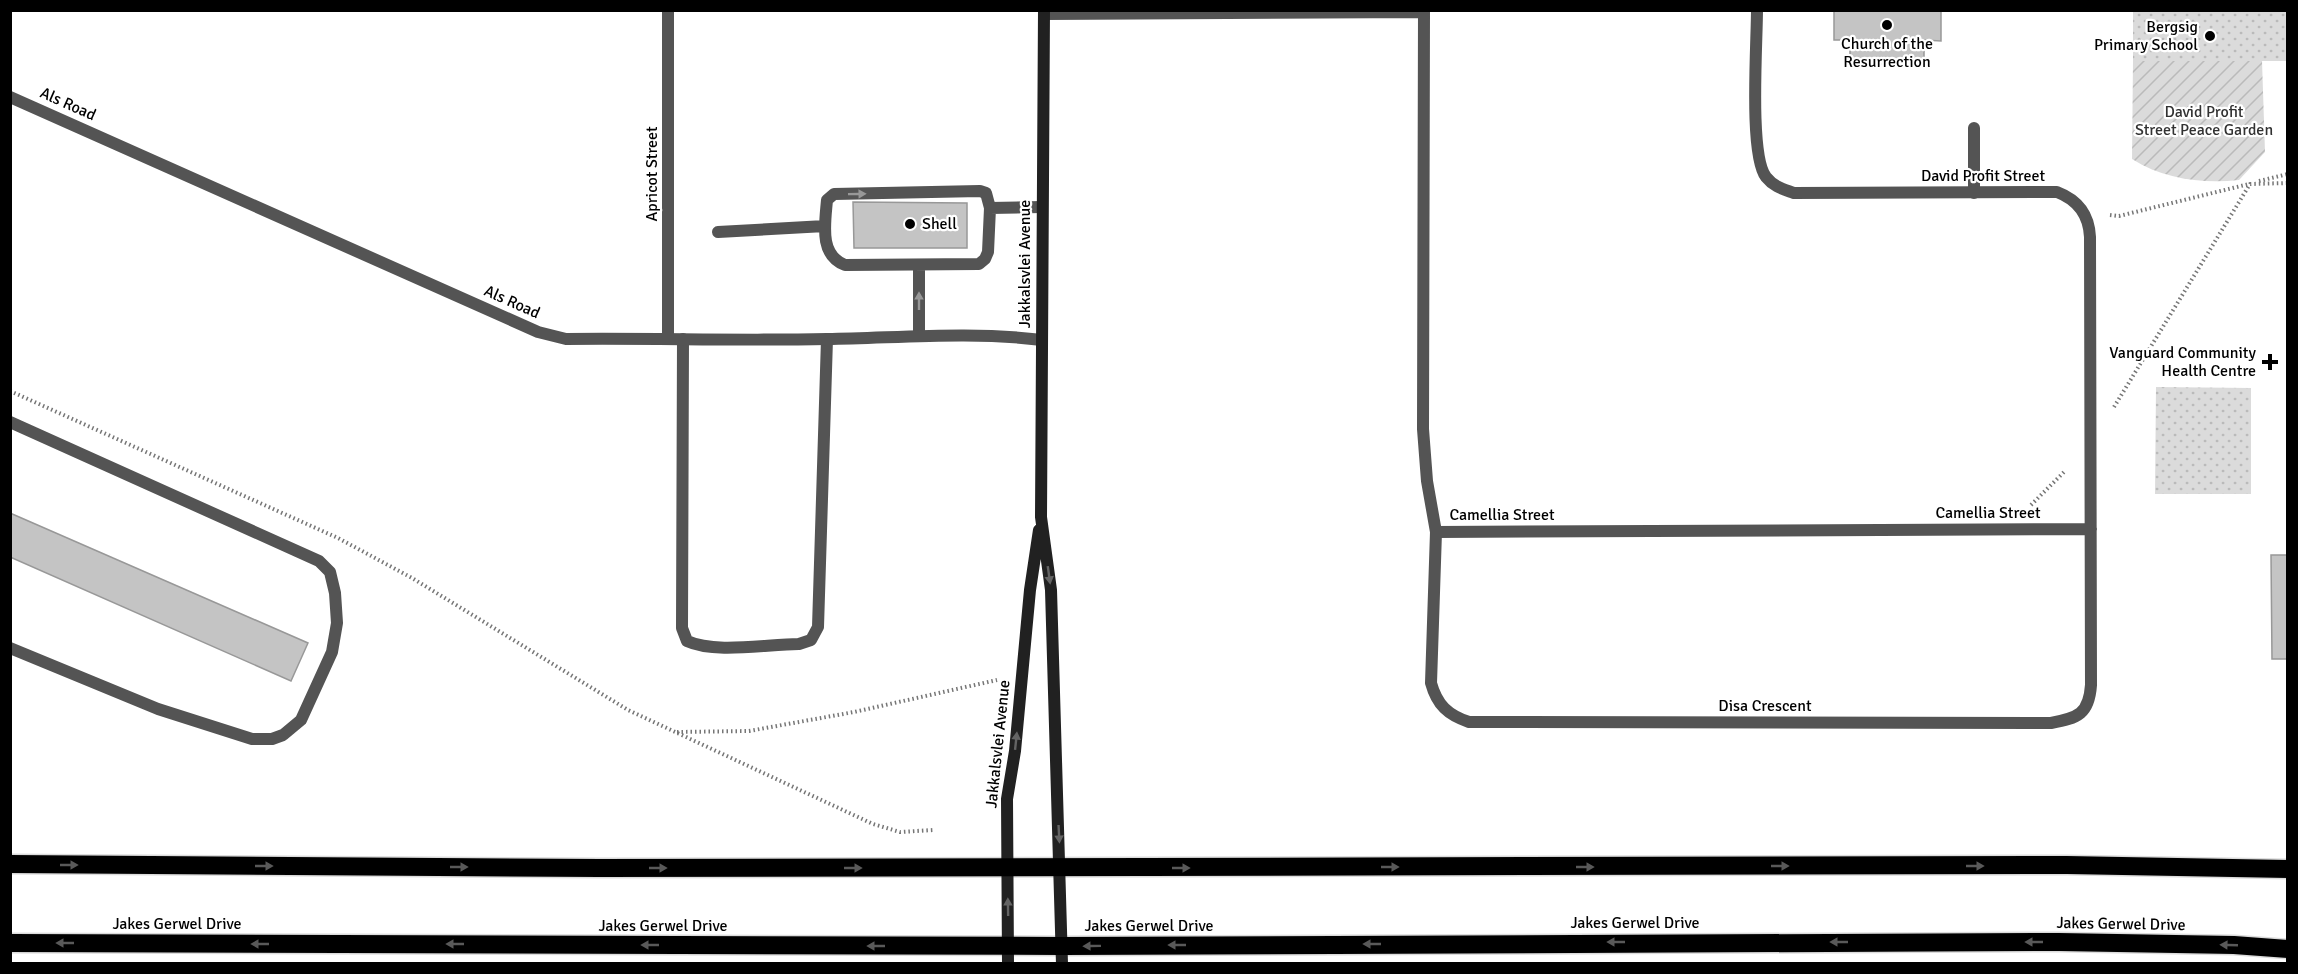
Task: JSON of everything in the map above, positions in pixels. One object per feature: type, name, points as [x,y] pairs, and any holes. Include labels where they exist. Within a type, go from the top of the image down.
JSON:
[{"type":"highway","points":[[10,864],[1061,868],[2078,866],[2288,869]]},
{"type":"highway","name":"Jakes Gerwel Drive","points":[[10,943],[1008,955],[2059,942],[2234,945],[2288,949]]},
{"type":"street","name":"Apricot Street","points":[[668,10],[668,338]]},
{"type":"street","name":"David Profit Street","points":[[1757,10],[1756,151],[1766,177],[1778,188],[1794,192],[2057,192],[2074,201],[2086,216]]},
{"type":"street","points":[[1044,12],[1424,11]]},
{"type":"street","name":"Camellia Street","points":[[1424,11],[1423,429],[1427,481],[1436,532],[2091,529]]},
{"type":"street","name":"Jakkalsvlei Avenue","points":[[1044,12],[1041,517],[1051,590],[1062,955]]},
{"type":"street","name":"Als Road","points":[[10,97],[538,332],[566,339],[827,339],[920,335],[1014,337],[1042,340]]},
{"type":"street","points":[[1974,128],[1974,193]]},
{"type":"street","points":[[980,191],[987,193],[990,208],[985,259],[971,265],[845,265],[836,261],[826,246],[825,226],[827,200],[834,194],[980,191]]},
{"type":"street","points":[[990,208],[1042,207]]},
{"type":"street","points":[[2086,216],[2090,237],[2091,529]]},
{"type":"street","points":[[718,232],[825,226]]},
{"type":"street","points":[[919,266],[920,335]]},
{"type":"street","points":[[683,339],[682,628],[687,641],[697,645],[714,646],[799,644],[811,640],[818,627],[827,339]]},
{"type":"street","points":[[10,422],[319,561],[330,572],[337,623],[332,652],[301,720],[283,735],[252,739],[158,709],[10,648]]},
{"type":"street","name":"Jakkalsvlei Avenue","points":[[1008,955],[1007,799],[1015,750],[1030,590],[1041,517]]},
{"type":"street","name":"Disa Crescent","points":[[1436,532],[1431,682],[1441,705],[1452,716],[1469,722],[2051,723],[2071,719],[2083,712],[2090,700],[2091,529]]},
{"type":"path","points":[[2086,216],[2085,210],[2119,216],[2288,174]]},
{"type":"path","points":[[2250,184],[2288,183]]},
{"type":"path","points":[[2006,529],[2091,445],[2250,184]]},
{"type":"path","points":[[10,391],[338,538],[412,578],[628,710],[673,732],[873,824],[900,832],[933,830]]},
{"type":"path","points":[[673,732],[750,731],[854,712],[997,680]]},
{"type":"green space","name":"Bergsig Primary School","points":[[2133,11],[2287,11],[2287,61],[2133,61]]},
{"type":"green space","name":"David Profit Street Peace Garden","points":[[2133,61],[2262,61],[2265,152],[2239,180],[2225,181],[2197,180],[2170,175],[2132,159]]},
{"type":"green space","points":[[2156,387],[2251,388],[2251,494],[2155,494]]},
{"type":"building","name":"Church of the Resurrection","points":[[1834,10],[1941,10],[1941,41],[1924,40],[1924,64],[1850,64],[1850,40],[1834,40]]},
{"type":"building","points":[[853,202],[967,203],[967,248],[854,248]]},
{"type":"building","points":[[10,513],[308,643],[291,681],[10,557]]},
{"type":"building","points":[[2271,555],[2288,555],[2288,659],[2272,659]]},
{"type":"place","name":"Church of the Resurrection","points":[[1887,25]]},
{"type":"place","name":"Bergsig Primary School","points":[[2210,36]]},
{"type":"place","name":"Shell","points":[[910,224]]},
{"type":"place","name":"Vanguard Community Health Centre","points":[[2270,362]]}]
